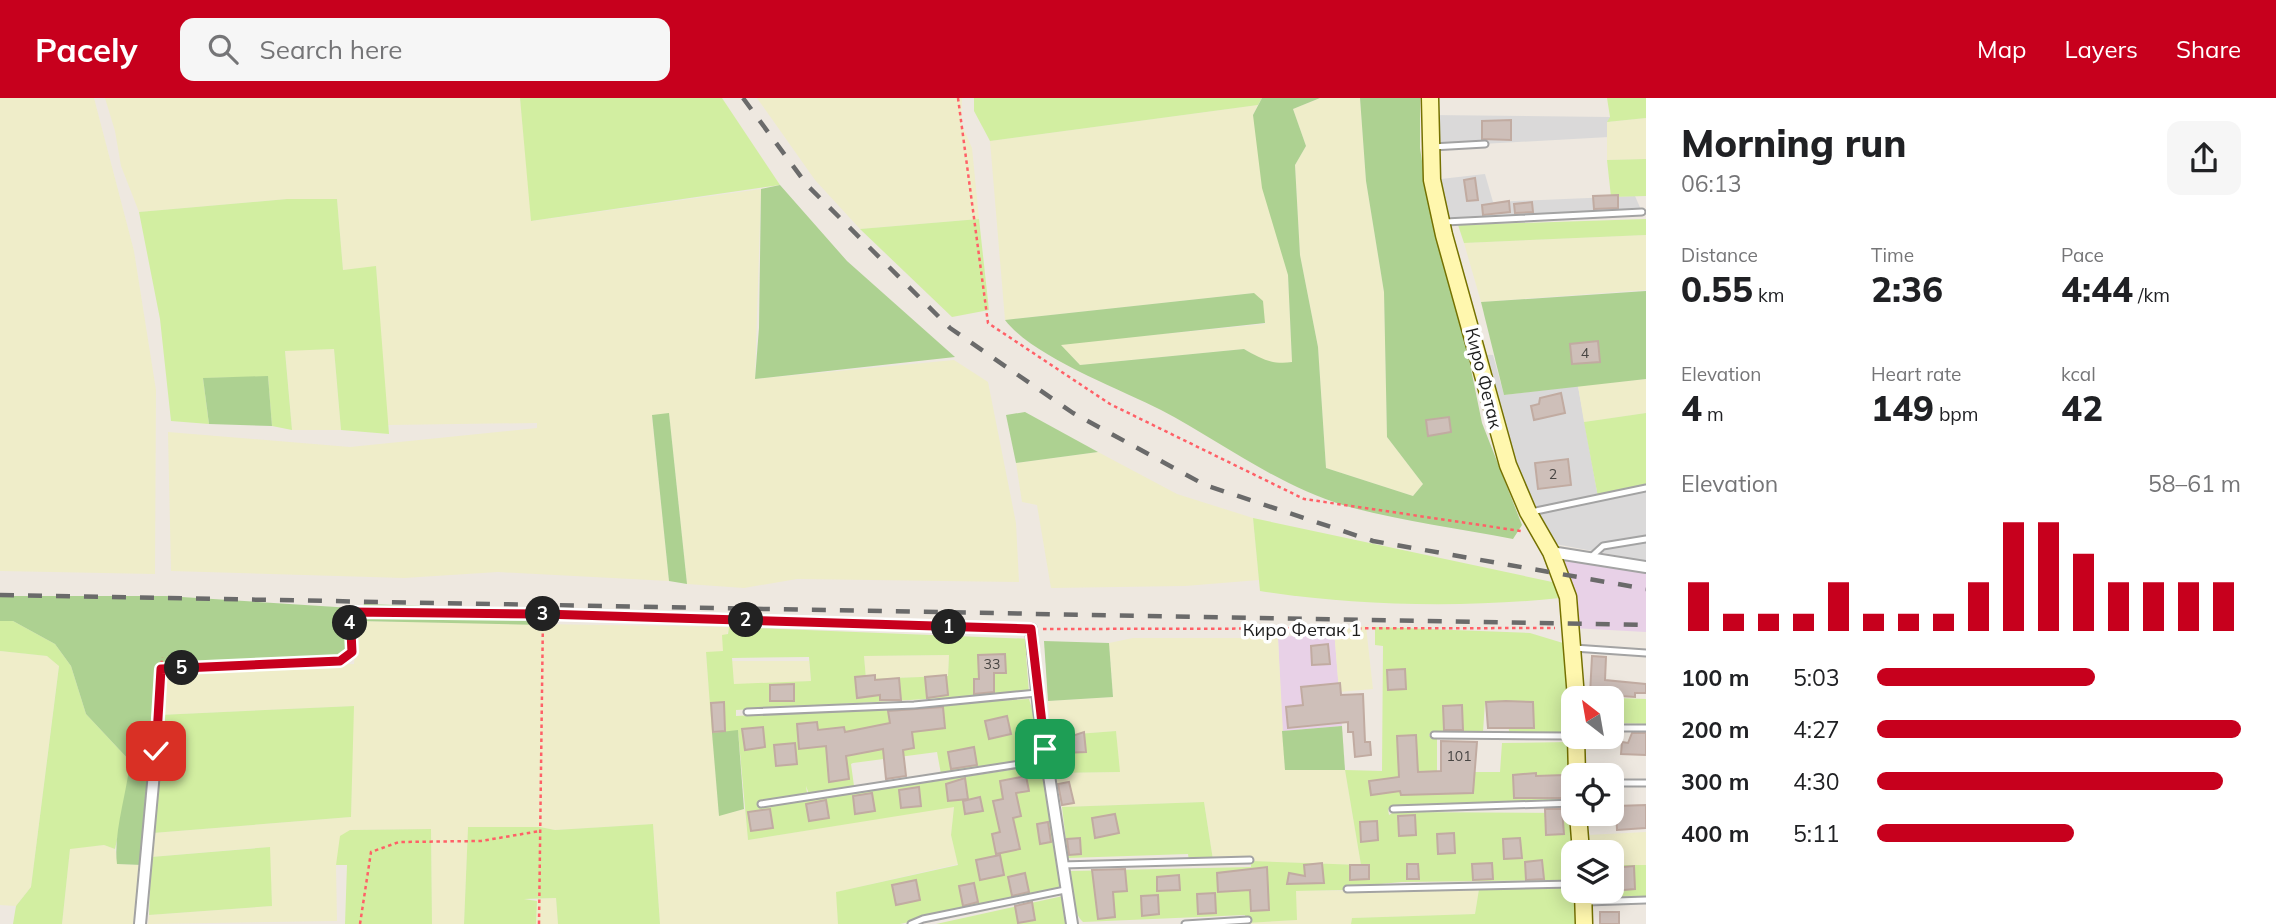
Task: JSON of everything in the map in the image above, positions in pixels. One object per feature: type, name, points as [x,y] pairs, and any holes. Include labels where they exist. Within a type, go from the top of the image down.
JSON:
[{"type":"main road","name":"Киро Фетак","points":[[1430,98],[1429,147],[1441,222],[1488,402],[1508,465],[1528,512],[1551,552],[1571,609],[1576,686]]},
{"type":"main road","points":[[1583,903],[1584,924]]},
{"type":"street","points":[[1551,552],[1646,567]]},
{"type":"street","points":[[1558,574],[1564,559],[1573,554]]},
{"type":"street","points":[[1031,629],[1046,760],[1072,924]]},
{"type":"street","points":[[139,924],[156,751]]},
{"type":"lane","points":[[1429,147],[1485,144]]},
{"type":"lane","points":[[1441,222],[1642,212]]},
{"type":"lane","points":[[1528,512],[1646,488]]},
{"type":"lane","points":[[1591,557],[1603,546],[1646,539]]},
{"type":"lane","points":[[1574,649],[1646,653]]},
{"type":"lane","points":[[747,712],[914,705],[1037,693]]},
{"type":"lane","points":[[1624,728],[1646,728]]},
{"type":"lane","points":[[1434,735],[1561,736]]},
{"type":"lane","points":[[761,804],[1046,760]]},
{"type":"lane","points":[[1624,783],[1646,783]]},
{"type":"lane","points":[[1393,808],[1561,803]]},
{"type":"lane","points":[[1061,865],[1250,860]]},
{"type":"lane","points":[[1347,889],[1561,884]]},
{"type":"lane","points":[[911,924],[922,919],[1065,890]]},
{"type":"lane","points":[[1624,899],[1646,900]]},
{"type":"lane","points":[[1185,924],[1248,920]]},
{"type":"path","points":[[958,98],[988,323],[1110,404],[1304,499],[1540,533]]},
{"type":"path","name":"Киро Фетак 1","points":[[161,669],[340,661],[352,652],[350,612],[543,614],[1031,629],[1572,628]]},
{"type":"path","points":[[539,924],[543,614]]},
{"type":"path","points":[[156,751],[162,657]]},
{"type":"path","points":[[360,924],[371,852],[399,842],[481,841],[540,831]]},
{"type":"shaded area","points":[[0,98],[94,98],[134,251],[156,390],[155,574],[0,571]]},
{"type":"shaded area","points":[[105,98],[520,98],[532,221],[761,189],[755,379],[954,360],[988,382],[1016,523],[1019,582],[797,579],[744,588],[687,584],[669,414],[652,416],[669,581],[498,572],[404,578],[171,571],[168,432],[350,447],[537,428],[537,423],[387,425],[376,267],[343,270],[337,199],[287,199],[139,212],[121,166],[115,131]]},
{"type":"shaded area","points":[[757,98],[962,98],[961,123],[972,148],[979,219],[860,229],[815,180]]},
{"type":"shaded area","points":[[1320,98],[1360,98],[1366,181],[1384,292],[1387,437],[1423,484],[1413,496],[1326,468],[1318,347],[1300,255],[1295,165],[1306,146],[1293,109]]},
{"type":"shaded area","points":[[1258,105],[1253,115],[1288,275],[1292,362],[1280,364],[1263,360],[1244,349],[1080,365],[1060,344],[1265,324],[1254,293],[1005,320],[990,141]]},
{"type":"shaded area","points":[[1430,115],[1610,117],[1609,137],[1429,147]]},
{"type":"shaded area","points":[[1646,118],[1646,159],[1607,160],[1607,122]]},
{"type":"shaded area","points":[[1485,174],[1493,202],[1635,196],[1642,212],[1441,222],[1432,180]]},
{"type":"shaded area","points":[[1646,235],[1646,290],[1481,302],[1464,243]]},
{"type":"shaded area","points":[[334,349],[341,430],[292,430],[285,350]]},
{"type":"shaded area","points":[[1477,354],[1493,355],[1504,395],[1578,386],[1598,497],[1646,487],[1646,561],[1550,543],[1540,533]]},
{"type":"shaded area","points":[[1646,379],[1646,413],[1584,422],[1578,386]]},
{"type":"shaded area","points":[[1098,452],[1177,494],[1253,518],[1259,580],[1185,586],[1051,588],[1037,505],[1022,502],[1016,463]]},
{"type":"shaded area","points":[[1564,559],[1646,567],[1646,632],[1572,628],[1561,564]]},
{"type":"shaded area","points":[[358,621],[729,627],[723,651],[706,653],[719,815],[745,809],[748,840],[954,806],[951,835],[958,864],[837,892],[838,924],[660,924],[653,824],[555,830],[540,827],[468,827],[464,924],[432,924],[431,829],[350,830],[336,865],[337,921],[148,924],[149,915],[272,906],[269,847],[151,857],[153,833],[351,817],[353,706],[159,715],[161,671],[354,664]]},
{"type":"shaded area","points":[[1366,626],[1373,689],[1339,692],[1334,629]]},
{"type":"shaded area","points":[[1334,629],[1342,726],[1282,731],[1278,638]]},
{"type":"shaded area","points":[[1133,638],[1278,638],[1285,770],[1345,770],[1361,865],[1213,860],[1204,802],[1062,807],[1055,773],[1119,772],[1116,731],[1051,736],[1048,701],[1113,697],[1109,643]]},
{"type":"shaded area","points":[[0,651],[47,656],[59,665],[31,887],[16,906],[0,905]]},
{"type":"shaded area","points":[[949,655],[948,676],[866,679],[864,656]]},
{"type":"shaded area","points":[[732,661],[809,661],[811,681],[734,686]]},
{"type":"shaded area","points":[[1646,832],[1646,865],[1624,865],[1624,840],[1588,840],[1588,835]]},
{"type":"shaded area","points":[[104,845],[115,849],[118,864],[142,865],[135,924],[62,924],[70,848]]},
{"type":"shaded area","points":[[1479,889],[1475,914],[1352,918],[1351,924],[1218,924],[1296,920],[1295,891]]},
{"type":"shaded area","points":[[556,898],[558,924],[536,924],[537,899]]},
{"type":"green space","points":[[520,98],[722,98],[780,185],[531,221]]},
{"type":"green space","points":[[974,98],[1262,98],[1258,105],[990,141],[974,111]]},
{"type":"green space","points":[[1262,98],[1320,98],[1293,109],[1306,146],[1295,165],[1300,255],[1318,347],[1326,468],[1413,496],[1423,484],[1387,437],[1384,292],[1366,181],[1360,98],[1420,98],[1420,148],[1430,213],[1465,340],[1482,423],[1522,525],[1513,539],[1387,516],[1346,506],[1297,487],[1184,422],[1055,359],[1018,334],[1005,320],[1254,293],[1263,301],[1265,323],[1061,345],[1080,365],[1244,349],[1267,360],[1292,362],[1288,275],[1262,188],[1253,115]]},
{"type":"green space","points":[[1607,98],[1646,98],[1646,118],[1607,122],[1610,117]]},
{"type":"green space","points":[[1646,159],[1646,196],[1611,197],[1607,160]]},
{"type":"green space","points":[[780,185],[847,261],[955,357],[755,379],[759,328],[761,189]]},
{"type":"green space","points":[[287,199],[337,199],[343,270],[376,266],[389,434],[341,430],[334,349],[285,351],[292,430],[272,426],[268,377],[203,378],[209,424],[171,421],[160,319],[139,212]]},
{"type":"green space","points":[[979,219],[989,310],[952,317],[860,229]]},
{"type":"green space","points":[[1646,219],[1646,235],[1464,243],[1458,225]]},
{"type":"green space","points":[[1646,291],[1646,379],[1504,395],[1481,302]]},
{"type":"green space","points":[[268,376],[272,426],[209,424],[203,378]]},
{"type":"green space","points":[[1025,412],[1098,452],[1016,463],[1006,415]]},
{"type":"green space","points":[[669,413],[687,584],[669,581],[652,415]]},
{"type":"green space","points":[[1646,413],[1646,487],[1598,497],[1584,422]]},
{"type":"green space","points":[[1253,518],[1557,583],[1560,598],[1410,604],[1333,600],[1260,591]]},
{"type":"green space","points":[[0,596],[166,596],[352,608],[349,648],[342,655],[155,669],[150,739],[137,748],[148,778],[142,865],[117,864],[119,826],[130,761],[86,714],[71,666],[55,644],[13,621],[0,621]]},
{"type":"green space","points":[[364,604],[548,610],[541,625],[358,621]]},
{"type":"green space","points":[[0,621],[13,621],[55,644],[71,666],[86,714],[130,761],[127,793],[115,849],[104,845],[70,849],[62,924],[13,924],[16,906],[31,887],[59,666],[47,656],[0,651]]},
{"type":"green space","points":[[729,627],[1033,639],[1034,654],[1026,655],[1029,693],[736,710],[736,716],[1029,699],[1040,739],[1038,762],[941,774],[937,752],[853,763],[854,786],[809,794],[806,786],[808,800],[1043,765],[1062,889],[900,924],[838,924],[836,892],[958,865],[951,835],[954,807],[748,840],[738,731],[712,733],[706,652],[723,651],[722,635],[728,634]],"holes":[[[949,655],[948,676],[866,679],[864,656]],[[809,657],[811,681],[734,684],[732,658]]]},
{"type":"green space","points":[[1375,627],[1530,633],[1563,643],[1566,686],[1561,686],[1561,732],[1509,733],[1508,702],[1485,702],[1483,732],[1430,733],[1429,736],[1437,737],[1437,772],[1500,772],[1502,743],[1561,742],[1561,749],[1570,749],[1570,763],[1561,763],[1561,805],[1395,805],[1388,809],[1389,815],[1394,812],[1561,813],[1561,826],[1569,826],[1571,840],[1561,840],[1561,880],[1402,882],[1346,887],[1345,890],[1296,891],[1297,920],[1246,923],[1245,915],[1083,922],[1074,905],[1071,871],[1251,867],[1251,861],[1361,865],[1345,770],[1382,771],[1383,646],[1375,645]]},
{"type":"green space","points":[[1044,641],[1109,643],[1113,697],[1048,701]]},
{"type":"green space","points":[[1624,698],[1646,699],[1646,724],[1624,723]]},
{"type":"green space","points":[[354,706],[351,817],[153,833],[159,715]]},
{"type":"green space","points":[[1342,726],[1345,770],[1285,770],[1282,731]]},
{"type":"green space","points":[[738,730],[744,809],[719,816],[712,733]]},
{"type":"green space","points":[[1116,731],[1120,772],[1055,773],[1051,736]]},
{"type":"green space","points":[[1204,802],[1213,860],[1189,861],[1188,854],[1068,858],[1062,807]]},
{"type":"green space","points":[[653,824],[660,924],[558,924],[556,898],[524,899],[537,901],[536,924],[464,924],[468,827],[540,827],[555,830]]},
{"type":"green space","points":[[431,829],[432,924],[345,924],[347,865],[336,865],[340,836],[350,830]]},
{"type":"green space","points":[[270,847],[272,906],[149,915],[151,857]]},
{"type":"green space","points":[[1624,865],[1646,865],[1646,897],[1624,897]]},
{"type":"green space","points":[[1561,887],[1561,903],[1574,903],[1575,924],[1351,924],[1352,918],[1475,914],[1479,889]]},
{"type":"green space","points":[[1063,896],[1068,924],[936,924]]},
{"type":"building","points":[[1511,120],[1511,140],[1482,139],[1482,121]]},
{"type":"building","points":[[1475,178],[1478,200],[1467,201],[1464,180]]},
{"type":"building","points":[[1618,195],[1618,208],[1594,209],[1593,196]]},
{"type":"building","points":[[1509,201],[1510,212],[1483,215],[1482,205]]},
{"type":"building","points":[[1532,202],[1533,212],[1515,213],[1514,204]]},
{"type":"building","points":[[1598,341],[1600,362],[1572,364],[1570,344]]},
{"type":"building","points":[[1561,393],[1565,413],[1534,420],[1531,406],[1539,404],[1540,398]]},
{"type":"building","points":[[1449,417],[1451,432],[1428,436],[1426,420]]},
{"type":"building","points":[[1568,459],[1571,485],[1538,489],[1535,463]]},
{"type":"building","points":[[1328,644],[1330,664],[1312,665],[1311,646]]},
{"type":"building","points":[[1005,654],[1006,673],[994,673],[994,692],[974,694],[974,679],[979,679],[978,655]]},
{"type":"building","points":[[1592,656],[1606,657],[1605,680],[1646,684],[1646,693],[1635,693],[1635,697],[1624,696],[1624,686],[1590,686]]},
{"type":"building","points":[[1405,669],[1406,689],[1388,690],[1387,670]]},
{"type":"building","points":[[875,675],[875,680],[899,678],[901,700],[880,700],[880,695],[857,698],[855,677]]},
{"type":"building","points":[[946,675],[948,695],[927,698],[925,677]]},
{"type":"building","points":[[1340,683],[1341,695],[1363,694],[1365,742],[1370,742],[1371,755],[1355,757],[1353,732],[1348,732],[1348,722],[1288,728],[1286,707],[1303,705],[1301,687]]},
{"type":"building","points":[[794,684],[794,701],[770,701],[770,685]]},
{"type":"building","points":[[724,702],[725,731],[713,732],[711,703]]},
{"type":"building","points":[[1486,702],[1533,702],[1534,728],[1488,728]]},
{"type":"building","points":[[1462,705],[1463,730],[1444,730],[1443,706]]},
{"type":"building","points":[[943,707],[945,728],[912,732],[914,748],[903,750],[906,776],[886,779],[883,749],[846,756],[849,779],[829,782],[826,746],[799,749],[797,724],[817,722],[818,730],[844,727],[845,732],[890,723],[888,711]]},
{"type":"building","points":[[1007,716],[1011,734],[989,739],[985,721]]},
{"type":"building","points":[[763,727],[765,747],[745,750],[742,729]]},
{"type":"building","points":[[1034,728],[1036,746],[1020,747],[1018,729]]},
{"type":"building","points":[[1084,732],[1086,752],[1061,753],[1060,740]]},
{"type":"building","points":[[1632,733],[1646,733],[1646,755],[1621,754],[1624,742],[1628,743]]},
{"type":"building","points":[[1416,735],[1418,772],[1441,771],[1441,741],[1477,742],[1473,793],[1401,795],[1400,791],[1371,795],[1369,781],[1399,777],[1397,736]]},
{"type":"building","points":[[795,743],[797,764],[776,766],[774,745]]},
{"type":"building","points":[[974,747],[977,765],[951,769],[948,752]]},
{"type":"building","points":[[1513,775],[1561,775],[1561,798],[1514,798]]},
{"type":"building","points":[[1026,776],[1029,791],[1016,793],[1021,816],[1013,818],[1020,849],[996,854],[992,834],[1000,832],[993,801],[1003,799],[1000,781]]},
{"type":"building","points":[[965,778],[968,799],[948,801],[946,784]]},
{"type":"building","points":[[1069,782],[1074,803],[1062,805],[1058,784]]},
{"type":"building","points":[[919,787],[921,806],[901,808],[899,790]]},
{"type":"building","points":[[872,793],[875,811],[855,814],[853,796]]},
{"type":"building","points":[[980,797],[983,811],[965,814],[963,801]]},
{"type":"building","points":[[826,800],[829,818],[809,821],[806,804]]},
{"type":"building","points":[[1646,805],[1646,828],[1617,830],[1617,826],[1624,826],[1624,806]]},
{"type":"building","points":[[770,809],[773,828],[751,831],[748,812]]},
{"type":"building","points":[[1545,809],[1561,809],[1564,834],[1546,835]]},
{"type":"building","points":[[1115,814],[1119,833],[1095,838],[1092,818]]},
{"type":"building","points":[[1415,815],[1416,835],[1399,836],[1398,816]]},
{"type":"building","points":[[1377,821],[1378,840],[1361,842],[1360,822]]},
{"type":"building","points":[[1048,822],[1051,842],[1040,844],[1037,824]]},
{"type":"building","points":[[1454,833],[1455,853],[1438,854],[1437,834]]},
{"type":"building","points":[[1080,838],[1081,854],[1069,855],[1067,839]]},
{"type":"building","points":[[1520,838],[1522,858],[1504,859],[1503,839]]},
{"type":"building","points":[[1000,855],[1004,875],[980,880],[976,860]]},
{"type":"building","points":[[1542,860],[1544,879],[1526,880],[1525,862]]},
{"type":"building","points":[[1322,863],[1324,883],[1287,884],[1289,873],[1305,876],[1304,865]]},
{"type":"building","points":[[1492,863],[1493,879],[1473,880],[1472,864]]},
{"type":"building","points":[[1407,864],[1418,864],[1419,879],[1407,879]]},
{"type":"building","points":[[1350,865],[1369,865],[1369,879],[1350,880]]},
{"type":"building","points":[[1634,866],[1635,889],[1624,890],[1624,867]]},
{"type":"building","points":[[1267,867],[1269,910],[1251,911],[1250,890],[1218,892],[1217,873]]},
{"type":"building","points":[[1125,869],[1127,891],[1113,892],[1115,917],[1098,919],[1092,870]]},
{"type":"building","points":[[1025,873],[1029,892],[1012,896],[1008,877]]},
{"type":"building","points":[[1179,875],[1180,890],[1157,891],[1157,877]]},
{"type":"building","points":[[916,880],[920,900],[896,905],[892,885]]},
{"type":"building","points":[[974,883],[978,902],[963,906],[959,886]]},
{"type":"building","points":[[1215,893],[1216,913],[1198,914],[1197,894]]},
{"type":"building","points":[[1158,895],[1159,914],[1142,916],[1141,896]]},
{"type":"building","points":[[1032,902],[1035,920],[1018,923],[1015,906]]},
{"type":"building","points":[[1600,912],[1619,912],[1619,924],[1600,924]]},
{"type":"railway","points":[[743,98],[807,185],[950,328],[1073,413],[1205,485],[1373,541],[1646,589]]},
{"type":"railway","points":[[0,595],[1646,625]]},
{"type":"route","points":[[156,751],[161,669],[340,661],[352,652],[350,612],[543,614],[1031,629],[1045,749]]}]
